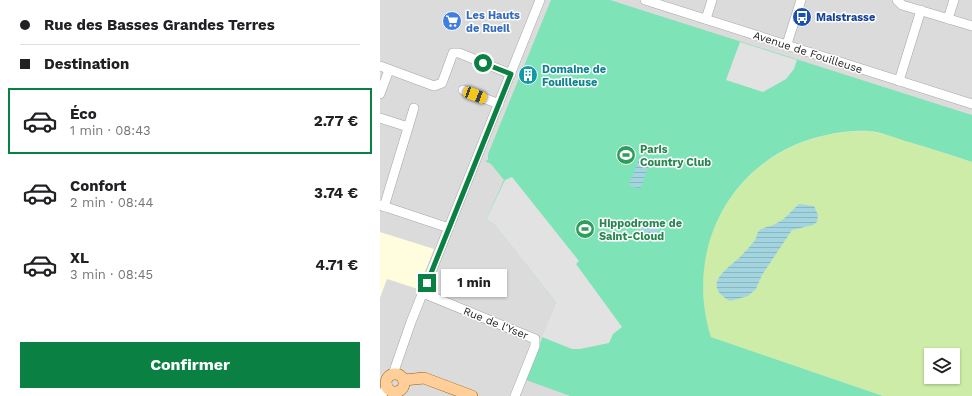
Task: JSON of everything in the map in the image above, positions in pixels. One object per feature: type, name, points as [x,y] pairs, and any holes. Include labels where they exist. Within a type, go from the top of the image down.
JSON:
[{"type":"main road","points":[[400,375],[404,380],[403,386],[399,391],[392,391],[387,381],[400,375]]},
{"type":"main road","points":[[404,380],[424,378],[472,396]]},
{"type":"street","points":[[381,396],[540,0]]},
{"type":"street","name":"Avenue de Fouilleuse","points":[[644,0],[787,44],[972,104]]},
{"type":"street","points":[[706,19],[712,0]]},
{"type":"street","points":[[787,44],[801,0]]},
{"type":"street","points":[[897,0],[902,5],[972,26]]},
{"type":"street","points":[[948,19],[954,0]]},
{"type":"street","points":[[899,81],[921,10]]},
{"type":"street","points":[[380,94],[384,68],[434,86],[442,83],[453,53],[459,53],[511,74]]},
{"type":"street","points":[[463,90],[499,104]]},
{"type":"street","points":[[414,108],[382,206],[449,228]]},
{"type":"street","points":[[380,118],[408,127]]},
{"type":"street","name":"Rue de l'Yser","points":[[423,293],[534,339],[536,346],[515,396]]},
{"type":"shaded area","points":[[380,0],[972,0],[972,115],[797,60],[579,261],[556,303],[526,379],[570,396],[380,396]]},
{"type":"shaded area","points":[[740,42],[797,60],[794,69],[786,79],[763,92],[726,80]]},
{"type":"shaded area","points":[[512,177],[579,261],[576,264],[622,327],[613,334],[609,343],[580,349],[572,349],[542,337],[556,302],[494,224],[486,220],[505,180]]},
{"type":"shaded area","points":[[380,232],[434,249],[418,289],[387,279],[380,298]]},
{"type":"green space","points":[[551,0],[610,0],[972,115],[972,162],[888,135],[868,131],[845,132],[823,136],[808,140],[779,153],[754,171],[734,193],[719,218],[708,246],[704,275],[704,306],[711,337],[883,396],[570,396],[526,380],[556,302],[494,224],[486,220],[504,180],[491,164],[485,161],[488,160],[488,154]]},
{"type":"green space","points":[[868,131],[888,135],[972,162],[972,396],[883,396],[711,337],[703,297],[705,258],[716,223],[734,192],[760,167],[791,147],[827,135]]},
{"type":"water","points":[[640,156],[651,160],[640,189],[629,185]]},
{"type":"water","points":[[799,204],[814,206],[818,215],[817,222],[813,225],[792,230],[762,275],[756,289],[748,296],[730,301],[722,295],[717,289],[717,283],[723,272],[749,248],[760,230],[782,220]]},
{"type":"water","points":[[641,222],[653,225],[657,223],[660,229],[651,234],[639,229],[638,226]]},
{"type":"place","name":"Maistrasse","points":[[802,17]]},
{"type":"place","name":"Les Hauts de Rueil","points":[[452,21]]},
{"type":"place","name":"Domaine de Fouilleuse","points":[[528,75]]},
{"type":"place","name":"Paris Country Club","points":[[626,155]]},
{"type":"place","name":"Hippodrome de Saint-Cloud","points":[[585,229]]},
{"type":"route","points":[[427,283],[511,74],[483,63]]}]
